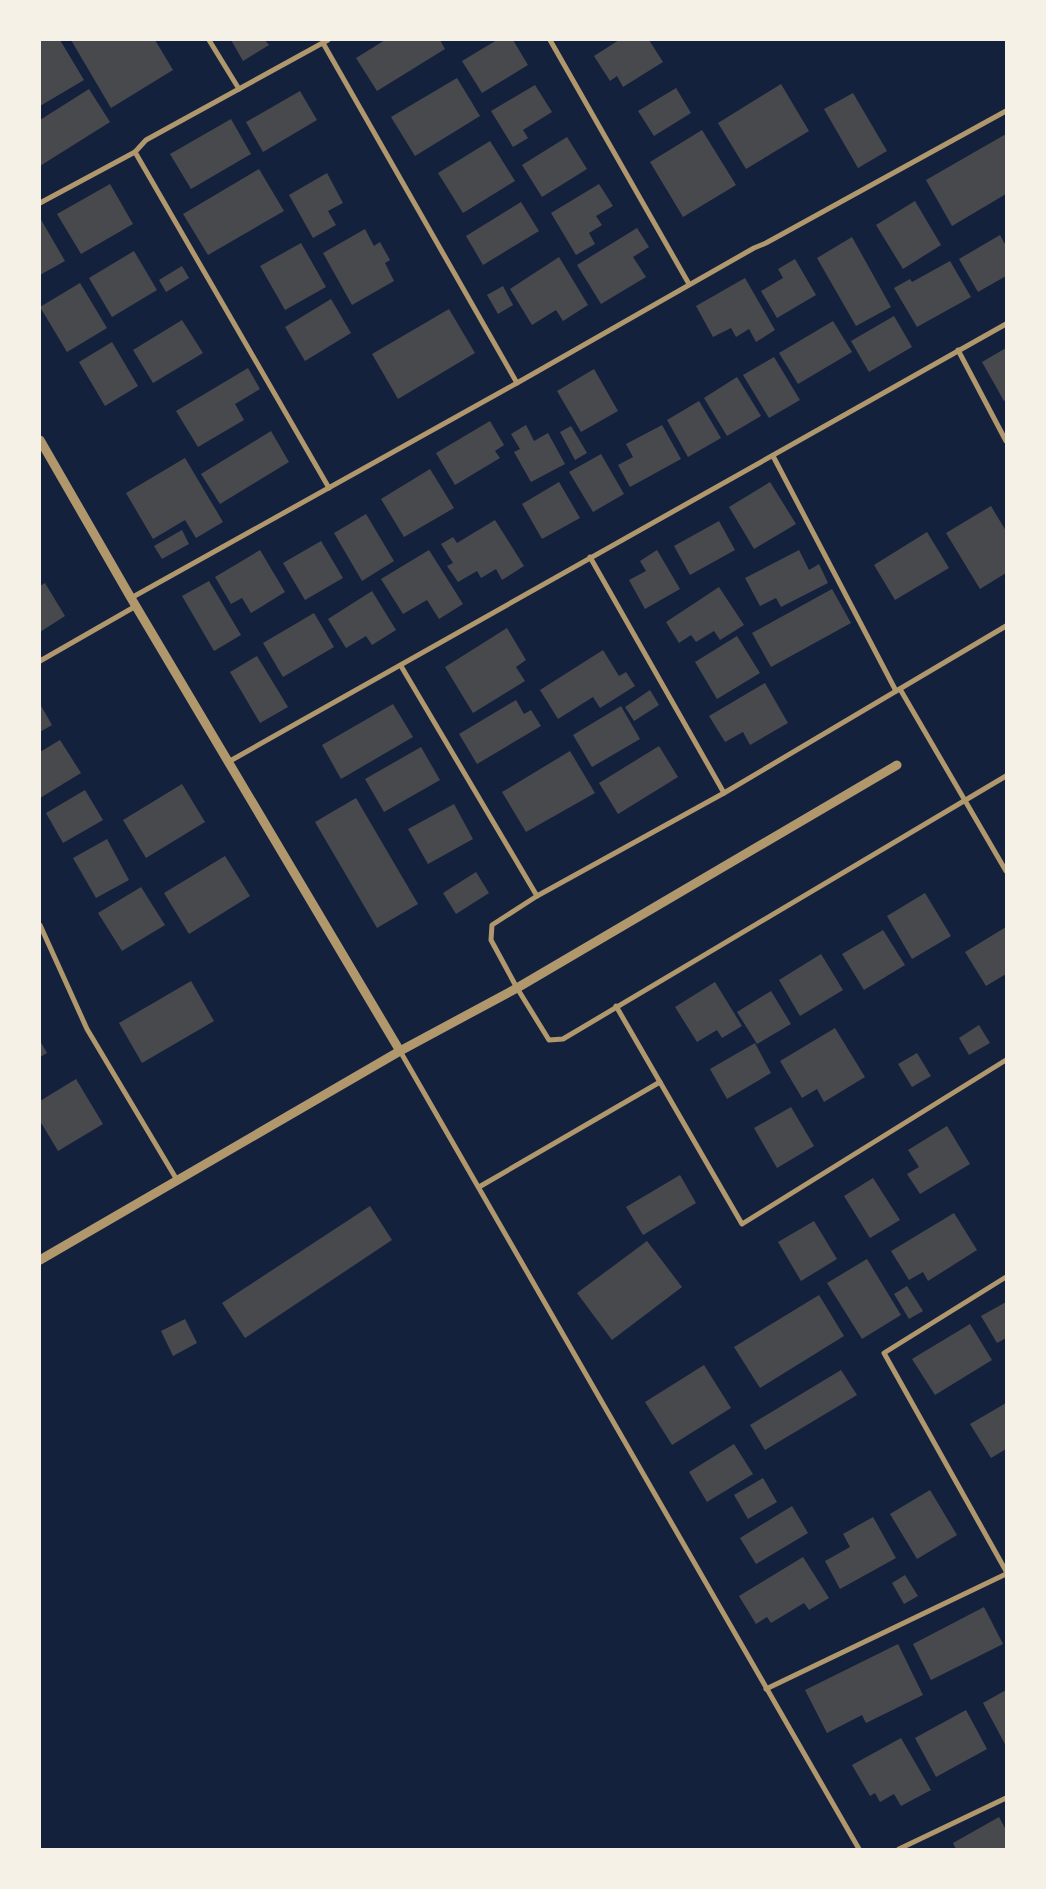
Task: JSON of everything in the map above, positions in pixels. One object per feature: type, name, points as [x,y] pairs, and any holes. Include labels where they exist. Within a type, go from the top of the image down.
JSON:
[{"type":"street","points":[[209,40],[239,89]]},
{"type":"street","points":[[550,40],[689,284]]},
{"type":"street","points":[[40,203],[135,152],[146,140],[326,42],[517,383]]},
{"type":"street","points":[[131,598],[517,383],[689,284],[1006,111]]},
{"type":"street","points":[[135,152],[329,488]]},
{"type":"street","points":[[230,761],[1006,324]]},
{"type":"street","points":[[958,350],[1006,441]]},
{"type":"street","points":[[40,440],[131,598],[230,761],[400,1051],[859,1849]]},
{"type":"street","points":[[773,456],[898,690],[1006,870]]},
{"type":"street","points":[[590,557],[724,794]]},
{"type":"street","points":[[40,661],[136,606]]},
{"type":"street","points":[[1006,626],[724,794],[537,896],[492,925],[491,940],[517,988],[549,1040],[563,1039],[1006,776]]},
{"type":"street","points":[[401,666],[537,896]]},
{"type":"street","points":[[40,1260],[400,1051],[517,988],[897,765]]},
{"type":"street","points":[[40,925],[86,1029],[177,1180]]},
{"type":"street","points":[[616,1006],[742,1224],[1006,1060]]},
{"type":"street","points":[[479,1187],[660,1082]]},
{"type":"street","points":[[766,1689],[1006,1573],[884,1353],[1006,1277]]},
{"type":"street","points":[[899,1849],[1006,1798]]},
{"type":"building","points":[[40,40],[60,40],[84,80],[40,106]]},
{"type":"building","points":[[71,40],[155,40],[173,70],[111,108]]},
{"type":"building","points":[[231,40],[265,40],[269,45],[243,61]]},
{"type":"building","points":[[385,40],[440,40],[445,49],[377,91],[356,58]]},
{"type":"building","points":[[497,40],[513,40],[528,65],[482,93],[462,61]]},
{"type":"building","points":[[619,40],[649,40],[663,62],[623,87],[617,76],[610,81],[594,56]]},
{"type":"building","points":[[457,78],[480,116],[415,156],[391,117]]},
{"type":"building","points":[[781,84],[809,131],[746,169],[718,123]]},
{"type":"building","points":[[535,85],[552,112],[523,130],[528,138],[513,147],[491,111]]},
{"type":"building","points":[[676,88],[691,113],[654,136],[638,111]]},
{"type":"building","points":[[89,89],[110,122],[40,166],[40,120]]},
{"type":"building","points":[[300,91],[317,120],[263,152],[246,122]]},
{"type":"building","points":[[853,93],[887,151],[858,168],[824,109]]},
{"type":"building","points":[[231,119],[251,154],[191,189],[170,154]]},
{"type":"building","points":[[702,130],[736,185],[683,217],[650,162]]},
{"type":"building","points":[[1006,134],[1006,194],[952,226],[926,180]]},
{"type":"building","points":[[567,137],[587,169],[542,197],[522,165]]},
{"type":"building","points":[[490,141],[515,181],[463,213],[438,173]]},
{"type":"building","points":[[259,169],[284,211],[208,255],[183,214]]},
{"type":"building","points":[[327,173],[343,203],[328,211],[336,225],[313,238],[289,195]]},
{"type":"building","points":[[110,184],[133,224],[81,254],[57,214]]},
{"type":"building","points":[[599,184],[613,206],[596,216],[602,225],[589,233],[595,244],[576,255],[551,213]]},
{"type":"building","points":[[915,201],[941,245],[903,269],[876,225]]},
{"type":"building","points":[[521,202],[539,231],[483,265],[466,236]]},
{"type":"building","points":[[40,218],[65,261],[40,275]]},
{"type":"building","points":[[637,228],[649,247],[633,257],[646,277],[601,304],[577,265]]},
{"type":"building","points":[[365,229],[374,246],[380,242],[390,260],[385,263],[394,281],[352,305],[323,253]]},
{"type":"building","points":[[1000,235],[1006,246],[1006,276],[978,292],[959,259]]},
{"type":"building","points":[[852,237],[891,307],[856,326],[817,258]]},
{"type":"building","points":[[301,243],[326,287],[285,310],[260,266]]},
{"type":"building","points":[[134,251],[157,290],[112,317],[89,278]]},
{"type":"building","points":[[559,257],[588,305],[563,321],[556,310],[532,325],[510,289]]},
{"type":"building","points":[[795,259],[816,295],[777,318],[761,291],[783,278],[778,269]]},
{"type":"building","points":[[950,261],[971,297],[917,327],[894,288],[910,279],[912,282]]},
{"type":"building","points":[[182,266],[189,278],[166,292],[159,280]]},
{"type":"building","points":[[745,278],[775,330],[756,342],[749,329],[736,337],[731,328],[713,337],[696,306]]},
{"type":"building","points":[[80,283],[107,328],[67,352],[40,307]]},
{"type":"building","points":[[503,286],[513,305],[498,314],[487,295]]},
{"type":"building","points":[[331,299],[351,333],[305,361],[285,327]]},
{"type":"building","points":[[449,309],[475,353],[398,399],[372,354]]},
{"type":"building","points":[[894,316],[912,347],[869,372],[851,341]]},
{"type":"building","points":[[182,320],[203,353],[153,383],[133,350]]},
{"type":"building","points":[[833,321],[852,352],[798,384],[779,353]]},
{"type":"building","points":[[112,342],[138,386],[105,406],[79,362]]},
{"type":"building","points":[[1006,348],[1006,400],[1004,401],[982,362]]},
{"type":"building","points":[[774,357],[800,400],[769,418],[743,375]]},
{"type":"building","points":[[248,368],[260,389],[235,404],[244,420],[198,447],[176,411]]},
{"type":"building","points":[[594,369],[618,411],[581,432],[557,391]]},
{"type":"building","points":[[737,377],[761,416],[727,436],[704,398]]},
{"type":"building","points":[[699,401],[721,438],[688,457],[667,420]]},
{"type":"building","points":[[490,421],[504,445],[495,451],[500,458],[455,485],[436,453]]},
{"type":"building","points":[[526,425],[534,441],[548,433],[565,464],[531,482],[514,452],[520,449],[511,434]]},
{"type":"building","points":[[662,425],[681,459],[630,487],[618,465],[633,457],[626,444]]},
{"type":"building","points":[[571,426],[587,453],[575,460],[560,432]]},
{"type":"building","points":[[271,431],[289,462],[220,504],[201,474]]},
{"type":"building","points":[[601,454],[624,494],[593,512],[569,472]]},
{"type":"building","points":[[185,458],[223,522],[196,538],[185,520],[153,539],[126,493]]},
{"type":"building","points":[[430,469],[454,508],[404,537],[381,499]]},
{"type":"building","points":[[559,482],[580,518],[542,539],[522,504]]},
{"type":"building","points":[[770,482],[796,524],[754,549],[729,507]]},
{"type":"building","points":[[991,506],[1006,531],[1006,573],[980,589],[946,533]]},
{"type":"building","points":[[366,514],[394,561],[362,581],[334,533]]},
{"type":"building","points":[[495,520],[524,566],[502,580],[496,569],[481,578],[477,571],[458,582],[447,566],[453,563],[441,544],[453,537],[457,543]]},
{"type":"building","points":[[719,521],[735,550],[690,575],[674,546]]},
{"type":"building","points":[[182,530],[189,544],[162,559],[154,546]]},
{"type":"building","points":[[927,532],[949,568],[895,600],[874,565]]},
{"type":"building","points":[[321,541],[343,578],[305,600],[283,563]]},
{"type":"building","points":[[260,550],[285,592],[251,613],[242,598],[231,604],[215,577]]},
{"type":"building","points":[[429,550],[463,604],[439,619],[427,600],[403,614],[381,579]]},
{"type":"building","points":[[657,550],[680,589],[645,609],[629,580],[646,571],[640,561]]},
{"type":"building","points":[[799,550],[809,570],[819,564],[828,583],[781,607],[776,598],[760,606],[745,578]]},
{"type":"building","points":[[209,581],[241,635],[214,651],[182,596]]},
{"type":"building","points":[[45,583],[65,616],[40,632],[40,586]]},
{"type":"building","points":[[719,587],[744,625],[720,640],[714,631],[696,642],[691,635],[679,643],[666,622]]},
{"type":"building","points":[[832,589],[851,623],[771,667],[752,633]]},
{"type":"building","points":[[372,591],[396,630],[372,645],[366,636],[346,648],[328,619]]},
{"type":"building","points":[[314,613],[334,647],[283,677],[263,643]]},
{"type":"building","points":[[507,628],[526,660],[516,667],[525,681],[473,713],[445,667]]},
{"type":"building","points":[[737,636],[760,673],[717,699],[695,662]]},
{"type":"building","points":[[603,650],[619,676],[626,672],[635,686],[600,708],[593,697],[558,719],[540,690]]},
{"type":"building","points":[[257,656],[288,707],[260,723],[230,672]]},
{"type":"building","points":[[765,683],[788,723],[750,745],[743,732],[725,742],[709,716]]},
{"type":"building","points":[[650,690],[659,705],[634,721],[625,707]]},
{"type":"building","points":[[516,700],[524,714],[531,710],[541,726],[477,764],[459,734]]},
{"type":"building","points":[[40,704],[52,725],[40,732]]},
{"type":"building","points":[[393,704],[413,737],[341,779],[322,745]]},
{"type":"building","points":[[621,706],[640,739],[592,767],[573,735]]},
{"type":"building","points":[[60,740],[81,773],[40,798],[40,752]]},
{"type":"building","points":[[659,746],[678,777],[618,814],[599,783]]},
{"type":"building","points":[[421,747],[440,780],[384,812],[365,779]]},
{"type":"building","points":[[570,751],[595,793],[526,832],[502,792]]},
{"type":"building","points":[[182,784],[205,822],[146,858],[123,820]]},
{"type":"building","points":[[85,790],[103,820],[63,843],[46,813]]},
{"type":"building","points":[[356,798],[418,904],[377,928],[315,822]]},
{"type":"building","points":[[454,804],[473,839],[428,864],[408,829]]},
{"type":"building","points":[[107,839],[129,880],[96,898],[73,858]]},
{"type":"building","points":[[225,856],[250,896],[189,934],[164,893]]},
{"type":"building","points":[[476,872],[489,893],[456,914],[443,893]]},
{"type":"building","points":[[141,887],[165,925],[122,951],[98,913]]},
{"type":"building","points":[[925,893],[951,936],[912,959],[887,916]]},
{"type":"building","points":[[1006,927],[1006,974],[986,986],[965,952]]},
{"type":"building","points":[[883,930],[905,965],[864,990],[842,954]]},
{"type":"building","points":[[821,954],[843,990],[800,1016],[779,980]]},
{"type":"building","points":[[191,981],[214,1021],[142,1063],[119,1023]]},
{"type":"building","points":[[715,982],[742,1026],[722,1038],[717,1030],[697,1042],[675,1007]]},
{"type":"building","points":[[771,991],[791,1024],[757,1044],[737,1012]]},
{"type":"building","points":[[979,1025],[990,1043],[969,1055],[959,1038]]},
{"type":"building","points":[[835,1028],[865,1077],[824,1102],[817,1089],[802,1098],[780,1061]]},
{"type":"building","points":[[40,1041],[47,1053],[40,1057]]},
{"type":"building","points":[[755,1043],[771,1073],[727,1099],[710,1069]]},
{"type":"building","points":[[917,1053],[931,1076],[912,1087],[898,1064]]},
{"type":"building","points":[[76,1079],[103,1124],[58,1151],[40,1121],[40,1101]]},
{"type":"building","points":[[791,1107],[814,1146],[777,1168],[754,1128]]},
{"type":"building","points":[[947,1126],[970,1164],[920,1194],[907,1174],[919,1167],[908,1150]]},
{"type":"building","points":[[680,1175],[696,1203],[643,1235],[626,1207]]},
{"type":"building","points":[[873,1178],[900,1220],[870,1238],[844,1196]]},
{"type":"building","points":[[370,1206],[392,1240],[245,1338],[222,1303]]},
{"type":"building","points":[[954,1213],[977,1250],[928,1281],[923,1272],[909,1280],[891,1251]]},
{"type":"building","points":[[814,1221],[837,1259],[801,1281],[778,1242]]},
{"type":"building","points":[[647,1241],[682,1287],[612,1340],[577,1293]]},
{"type":"building","points":[[867,1259],[901,1315],[862,1339],[827,1283]]},
{"type":"building","points":[[907,1286],[923,1311],[909,1319],[894,1294]]},
{"type":"building","points":[[819,1295],[844,1336],[760,1388],[734,1347]]},
{"type":"building","points":[[1006,1302],[1006,1338],[997,1343],[981,1316]]},
{"type":"building","points":[[185,1319],[197,1343],[173,1356],[161,1331]]},
{"type":"building","points":[[970,1324],[992,1360],[935,1395],[912,1359]]},
{"type":"building","points":[[704,1365],[731,1408],[672,1445],[645,1402]]},
{"type":"building","points":[[841,1370],[857,1395],[765,1450],[750,1425]]},
{"type":"building","points":[[1006,1403],[1006,1449],[991,1458],[970,1424]]},
{"type":"building","points":[[734,1444],[753,1474],[707,1502],[689,1472]]},
{"type":"building","points":[[763,1478],[777,1502],[748,1519],[734,1495]]},
{"type":"building","points":[[930,1490],[957,1535],[917,1559],[890,1514]]},
{"type":"building","points":[[792,1506],[808,1533],[756,1564],[740,1538]]},
{"type":"building","points":[[873,1517],[896,1558],[840,1589],[825,1561],[850,1547],[843,1534]]},
{"type":"building","points":[[803,1557],[829,1598],[809,1610],[804,1603],[771,1623],[767,1617],[756,1624],[739,1596]]},
{"type":"building","points":[[905,1575],[918,1596],[904,1604],[892,1583]]},
{"type":"building","points":[[984,1607],[1003,1644],[931,1680],[913,1644]]},
{"type":"building","points":[[898,1644],[923,1695],[866,1723],[862,1715],[827,1733],[805,1690]]},
{"type":"building","points":[[1006,1690],[1006,1746],[983,1703]]},
{"type":"building","points":[[966,1710],[987,1749],[936,1777],[915,1738]]},
{"type":"building","points":[[901,1738],[931,1790],[901,1806],[894,1794],[880,1802],[875,1793],[870,1796],[852,1765]]},
{"type":"building","points":[[999,1817],[1006,1830],[1006,1849],[956,1849],[953,1843]]}]
